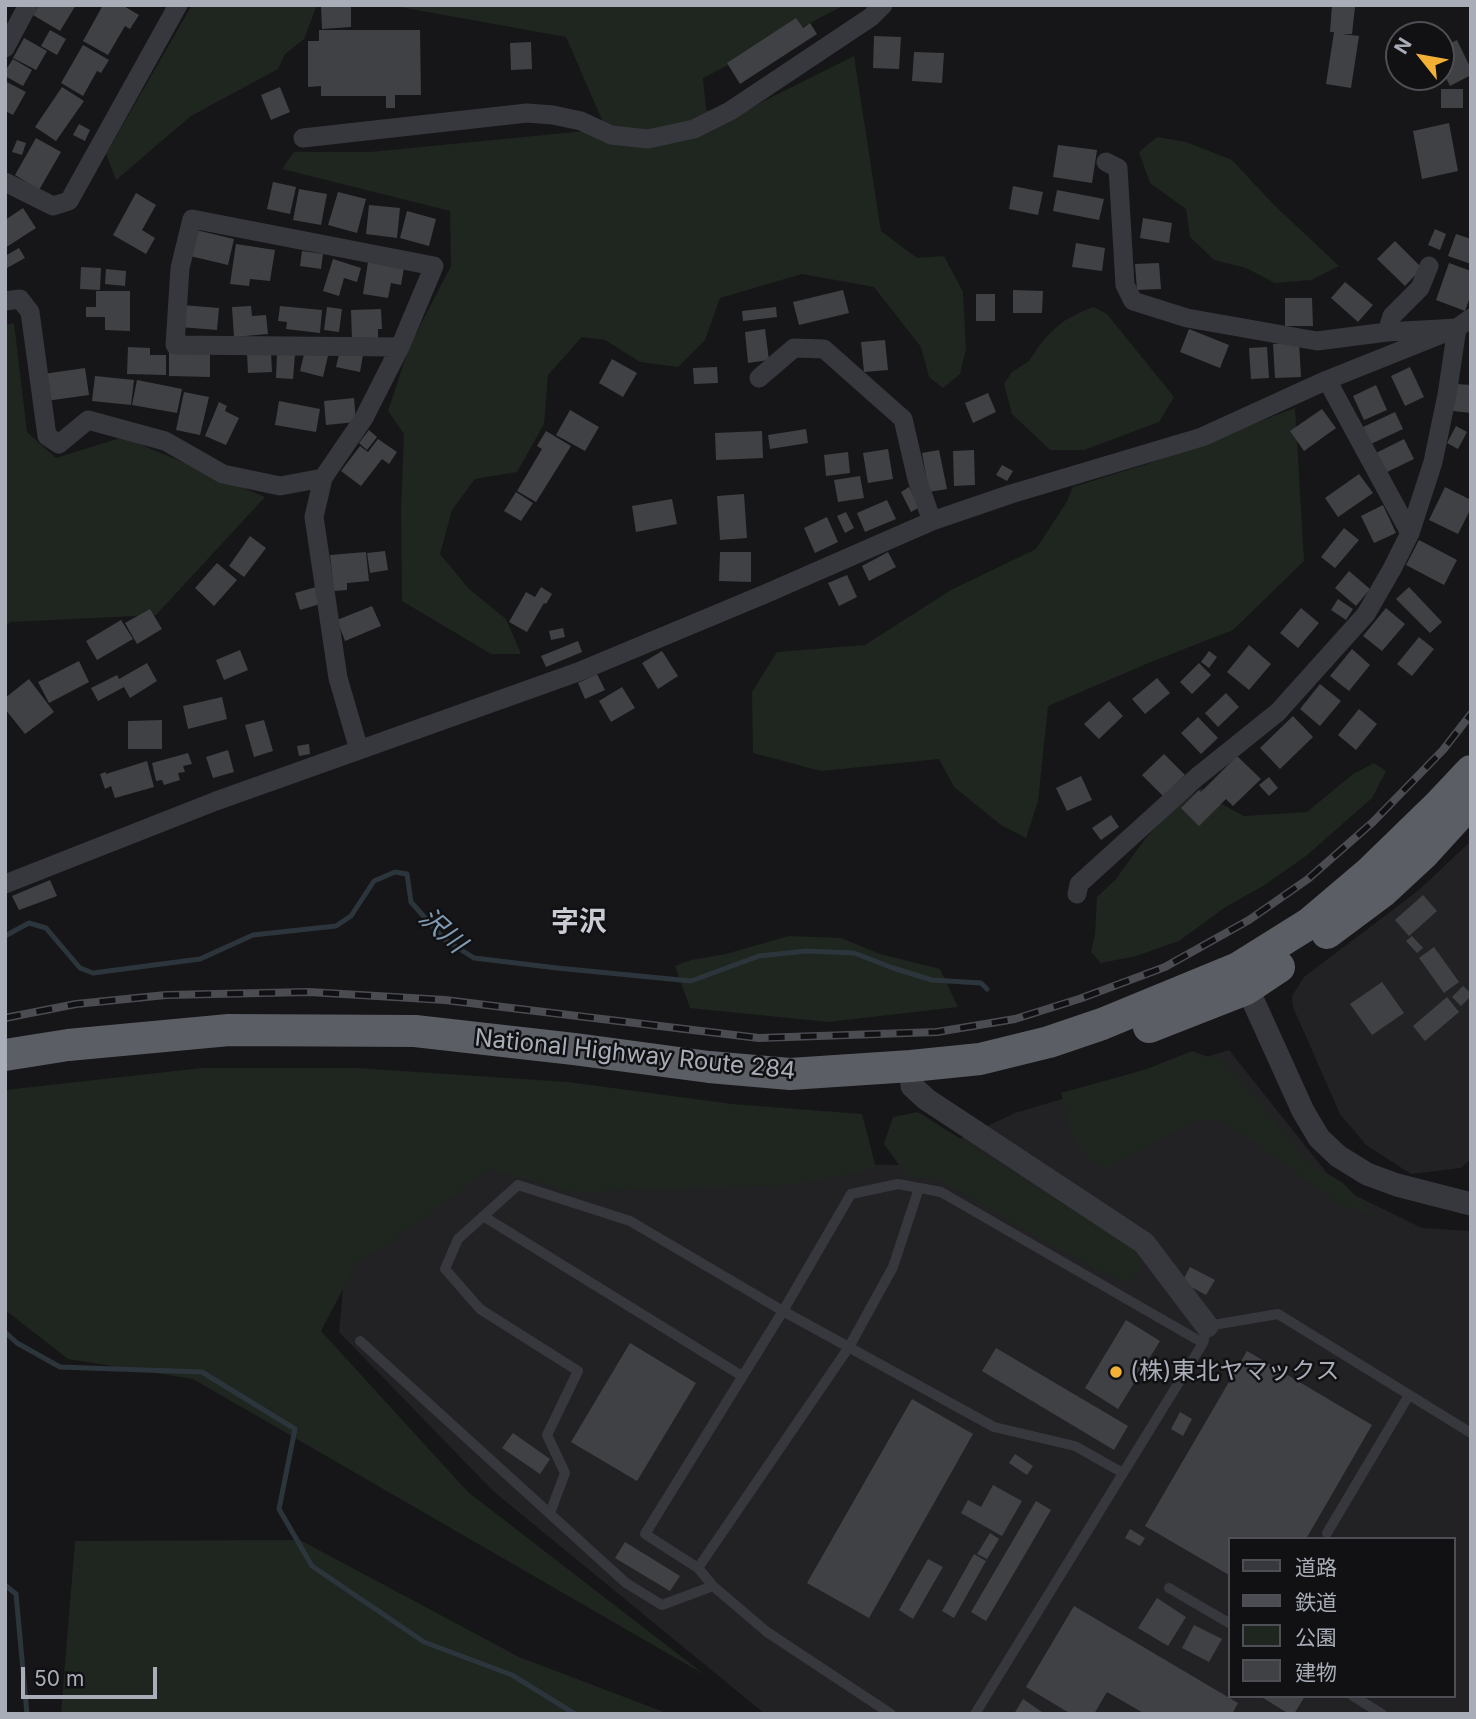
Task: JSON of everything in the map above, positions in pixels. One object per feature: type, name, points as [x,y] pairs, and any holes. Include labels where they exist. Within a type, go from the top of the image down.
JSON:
[{"type":"highway","name":"National Highway Route 284","points":[[5,1055],[68,1045],[229,1030],[402,1031],[574,1049],[709,1067],[790,1074],[912,1076],[962,1081],[1068,1058],[1215,1003],[1369,873],[1471,771]]},
{"type":"highway","name":"National Highway Route 284","points":[[1242,979],[1344,921],[1382,892],[1471,802]]},
{"type":"highway","name":"National Highway Route 284","points":[[5,1069],[65,1059],[166,1049],[316,1046],[474,1056],[702,1084],[769,1089],[819,1090],[912,1076]]},
{"type":"street","points":[[5,48],[11,21],[28,5]]},
{"type":"street","points":[[5,182],[53,206],[69,201],[178,5]]},
{"type":"street","points":[[303,138],[527,114],[553,115],[581,121],[611,135],[648,139],[694,129],[730,111],[871,17],[883,5]]},
{"type":"street","points":[[1106,162],[1118,168],[1125,285],[1133,300],[1187,318],[1317,341],[1464,323]]},
{"type":"street","points":[[359,750],[338,678],[314,517],[323,478],[364,418],[400,347],[434,266],[192,219],[180,268],[175,345],[400,347]]},
{"type":"street","points":[[1387,332],[1392,316],[1420,288],[1429,265]]},
{"type":"street","points":[[5,301],[20,299],[30,312],[47,436],[58,444],[88,420],[164,441],[223,474],[280,486],[323,478]]},
{"type":"street","points":[[5,884],[216,801],[579,672],[932,521],[1011,494],[1202,437],[1327,380],[1464,323]]},
{"type":"street","points":[[1077,894],[1079,884],[1088,875],[1197,777],[1278,712],[1366,614],[1410,534],[1433,462],[1464,323]]},
{"type":"street","points":[[759,378],[794,348],[824,349],[903,419],[917,479],[932,521]]},
{"type":"street","points":[[1327,380],[1410,534]]},
{"type":"street","points":[[1242,979],[1303,1111],[1319,1138],[1338,1156],[1367,1174],[1397,1185],[1471,1204]]},
{"type":"street","points":[[912,1076],[926,1099],[1144,1243],[1205,1335]]},
{"type":"lane","points":[[891,1714],[767,1632],[713,1586],[698,1568],[645,1534],[783,1311],[851,1194],[898,1184],[941,1192],[1205,1335]]},
{"type":"lane","points":[[550,1513],[565,1473],[547,1434],[578,1371],[480,1309],[445,1269],[458,1238],[518,1185],[630,1221],[783,1311],[994,1427],[1075,1446],[1123,1473]]},
{"type":"lane","points":[[698,1568],[849,1347],[892,1267],[919,1188]]},
{"type":"lane","points":[[483,1216],[743,1376]]},
{"type":"lane","points":[[975,1714],[1205,1335],[1278,1314],[1471,1433]]},
{"type":"lane","points":[[360,1341],[626,1583],[662,1605],[713,1586]]},
{"type":"lane","points":[[1326,1532],[1409,1395]]},
{"type":"lane","points":[[1169,1588],[1228,1622]]},
{"type":"lane","points":[[1356,1698],[1382,1714]]},
{"type":"shaded area","points":[[1471,841],[1471,1159],[1461,1168],[1411,1174],[1366,1145],[1340,1114],[1293,1007],[1292,996],[1304,977],[1419,890]]},
{"type":"shaded area","points":[[1229,1050],[1338,1187],[1422,1228],[1471,1231],[1471,1714],[765,1714],[493,1491],[339,1332],[346,1257],[491,1155],[766,1164],[904,1165],[1015,1113]]},
{"type":"green space","points":[[192,5],[317,5],[304,39],[285,54],[278,69],[191,116],[116,180],[106,154]]},
{"type":"green space","points":[[389,5],[845,5],[703,78],[706,110],[734,116],[854,56],[881,231],[917,258],[944,256],[963,292],[966,349],[960,374],[943,388],[929,377],[921,347],[874,287],[802,274],[720,298],[705,340],[678,367],[640,362],[605,340],[582,337],[548,375],[544,424],[517,472],[475,479],[452,510],[440,554],[469,589],[506,619],[521,654],[491,654],[402,601],[404,434],[388,411],[409,347],[451,266],[450,211],[282,169],[294,152],[370,152],[606,129],[566,37]]},
{"type":"green space","points":[[1157,137],[1186,142],[1232,160],[1273,204],[1339,266],[1311,280],[1275,283],[1246,268],[1214,260],[1190,237],[1186,209],[1150,183],[1139,152]]},
{"type":"green space","points":[[1094,307],[1107,314],[1174,397],[1159,422],[1084,450],[1050,450],[1012,414],[1004,384],[1012,372],[1029,361],[1051,332],[1064,321]]},
{"type":"green space","points":[[14,323],[27,432],[56,458],[123,437],[265,497],[156,615],[10,622],[5,627],[5,325]]},
{"type":"green space","points":[[1295,408],[1304,561],[1233,630],[1048,706],[1038,801],[1026,838],[1001,825],[954,787],[939,759],[821,771],[753,753],[752,692],[777,652],[865,645],[951,590],[1036,549],[1066,503],[1073,487],[1150,463]]},
{"type":"green space","points":[[1374,763],[1386,771],[1372,798],[1306,856],[1263,886],[1224,908],[1179,941],[1136,956],[1101,963],[1091,952],[1097,897],[1116,879],[1145,839],[1174,807],[1202,788],[1218,802],[1244,816],[1307,812],[1353,774]]},
{"type":"green space","points":[[789,936],[841,938],[880,954],[940,969],[958,1007],[828,1022],[690,1008],[675,966]]},
{"type":"green space","points":[[1192,1051],[1224,1063],[1306,1161],[1343,1183],[1376,1217],[1342,1205],[1221,1119],[1193,1120],[1105,1170],[1085,1155],[1072,1136],[1061,1093],[1147,1069]]},
{"type":"green space","points":[[202,1068],[357,1068],[568,1082],[732,1104],[862,1114],[876,1168],[791,1185],[572,1192],[491,1169],[357,1262],[321,1331],[468,1492],[705,1675],[193,1379],[68,1359],[5,1310],[5,1090]]},
{"type":"green space","points":[[918,1112],[1138,1251],[1141,1268],[1127,1283],[1037,1237],[939,1179],[908,1177],[884,1144],[893,1117]]},
{"type":"green space","points":[[300,1540],[519,1657],[669,1714],[61,1714],[75,1541]]},
{"type":"building","points":[[39,5],[76,5],[60,31],[33,15]]},
{"type":"building","points":[[103,5],[122,5],[139,15],[130,29],[125,26],[108,55],[83,41]]},
{"type":"building","points":[[321,5],[351,5],[351,27],[322,29]]},
{"type":"building","points":[[1332,5],[1355,7],[1352,34],[1342,34],[1359,36],[1351,88],[1326,84],[1334,32],[1330,32]]},
{"type":"building","points":[[796,18],[803,28],[810,23],[817,34],[740,84],[727,63]]},
{"type":"building","points":[[50,30],[66,39],[57,55],[41,46]]},
{"type":"building","points":[[319,30],[420,30],[421,95],[395,95],[395,108],[386,108],[386,96],[321,96],[321,86],[308,87],[308,41],[319,41]]},
{"type":"building","points":[[874,36],[901,37],[899,69],[873,68]]},
{"type":"building","points":[[24,38],[47,51],[36,70],[13,58]]},
{"type":"building","points":[[1457,40],[1471,69],[1471,75],[1455,83]]},
{"type":"building","points":[[531,42],[532,69],[511,70],[510,43]]},
{"type":"building","points":[[83,45],[109,60],[101,73],[97,71],[83,96],[61,83]]},
{"type":"building","points":[[914,52],[944,53],[942,83],[912,81]]},
{"type":"building","points":[[13,59],[32,70],[23,86],[5,76],[5,71]]},
{"type":"building","points":[[5,81],[26,92],[13,115],[5,111]]},
{"type":"building","points":[[62,87],[84,101],[56,141],[35,127]]},
{"type":"building","points":[[280,87],[290,112],[271,120],[261,95]]},
{"type":"building","points":[[1463,89],[1463,108],[1441,108],[1441,91]]},
{"type":"building","points":[[1449,123],[1458,171],[1422,179],[1413,131]]},
{"type":"building","points":[[79,124],[90,130],[85,141],[73,135]]},
{"type":"building","points":[[36,138],[61,152],[39,190],[15,175]]},
{"type":"building","points":[[17,140],[26,143],[22,155],[12,152]]},
{"type":"building","points":[[1058,145],[1097,150],[1092,183],[1053,177]]},
{"type":"building","points":[[273,182],[296,187],[290,214],[267,209]]},
{"type":"building","points":[[1013,186],[1043,192],[1038,215],[1009,209]]},
{"type":"building","points":[[299,189],[327,194],[321,225],[293,220]]},
{"type":"building","points":[[1057,190],[1104,199],[1099,220],[1053,211]]},
{"type":"building","points":[[338,192],[366,199],[357,233],[328,225]]},
{"type":"building","points":[[136,193],[156,205],[142,230],[155,238],[146,254],[113,235]]},
{"type":"building","points":[[369,205],[400,208],[397,238],[366,234]]},
{"type":"building","points":[[23,208],[36,228],[5,248],[5,220]]},
{"type":"building","points":[[407,211],[436,219],[429,246],[400,238]]},
{"type":"building","points":[[1143,218],[1172,223],[1169,243],[1140,238]]},
{"type":"building","points":[[1435,229],[1446,234],[1440,250],[1428,245]]},
{"type":"building","points":[[196,230],[234,239],[228,265],[190,256]]},
{"type":"building","points":[[1456,234],[1471,239],[1471,264],[1448,256]]},
{"type":"building","points":[[1395,241],[1422,268],[1405,286],[1377,259]]},
{"type":"building","points":[[1076,243],[1105,248],[1102,271],[1072,267]]},
{"type":"building","points":[[236,244],[275,250],[270,281],[250,279],[249,286],[230,284]]},
{"type":"building","points":[[19,248],[25,258],[7,268],[5,256]]},
{"type":"building","points":[[302,251],[323,254],[321,269],[300,266]]},
{"type":"building","points":[[333,259],[361,268],[357,282],[344,278],[339,296],[323,291]]},
{"type":"building","points":[[368,262],[404,268],[401,285],[391,283],[388,298],[363,294]]},
{"type":"building","points":[[1159,263],[1161,289],[1137,290],[1135,264]]},
{"type":"building","points":[[1449,263],[1471,271],[1471,294],[1465,311],[1436,300]]},
{"type":"building","points":[[81,267],[101,268],[100,290],[80,289]]},
{"type":"building","points":[[106,269],[126,271],[125,286],[105,284]]},
{"type":"building","points":[[1345,282],[1373,305],[1358,322],[1331,298]]},
{"type":"building","points":[[843,290],[849,313],[799,325],[793,302]]},
{"type":"building","points":[[1013,290],[1043,291],[1042,313],[1013,313]]},
{"type":"building","points":[[96,291],[130,291],[130,331],[105,330],[105,317],[86,317],[86,307],[96,307]]},
{"type":"building","points":[[976,294],[995,294],[995,321],[976,321]]},
{"type":"building","points":[[1285,298],[1312,298],[1313,326],[1285,326]]},
{"type":"building","points":[[182,305],[219,308],[217,330],[180,327]]},
{"type":"building","points":[[251,306],[252,316],[266,315],[268,334],[234,337],[232,307]]},
{"type":"building","points":[[280,306],[322,310],[320,333],[286,329],[287,322],[278,321]]},
{"type":"building","points":[[327,307],[342,309],[339,332],[324,330]]},
{"type":"building","points":[[776,307],[777,317],[743,321],[742,311]]},
{"type":"building","points":[[381,309],[382,329],[378,329],[378,339],[352,340],[351,310]]},
{"type":"building","points":[[765,329],[769,360],[748,363],[745,332]]},
{"type":"building","points":[[1189,329],[1229,345],[1220,368],[1180,352]]},
{"type":"building","points":[[885,340],[888,370],[864,372],[861,342]]},
{"type":"building","points":[[1299,342],[1301,377],[1275,378],[1273,344]]},
{"type":"building","points":[[128,347],[150,348],[150,355],[166,355],[166,375],[127,374]]},
{"type":"building","points":[[1267,347],[1269,378],[1251,379],[1249,348]]},
{"type":"building","points":[[169,350],[210,350],[210,377],[169,376]]},
{"type":"building","points":[[305,350],[328,356],[323,377],[300,371]]},
{"type":"building","points":[[340,350],[363,355],[360,372],[336,367]]},
{"type":"building","points":[[271,352],[272,372],[248,373],[247,353]]},
{"type":"building","points":[[277,353],[295,354],[293,379],[276,378]]},
{"type":"building","points":[[612,359],[637,373],[623,397],[599,383]]},
{"type":"building","points":[[717,367],[718,383],[694,384],[693,368]]},
{"type":"building","points":[[1410,367],[1424,397],[1405,406],[1391,376]]},
{"type":"building","points":[[85,368],[89,395],[46,401],[43,374]]},
{"type":"building","points":[[95,376],[134,380],[131,405],[92,401]]},
{"type":"building","points":[[137,380],[182,389],[177,413],[132,405]]},
{"type":"building","points":[[1456,384],[1471,385],[1471,413],[1453,411]]},
{"type":"building","points":[[1376,385],[1387,410],[1364,420],[1353,396]]},
{"type":"building","points":[[184,392],[209,397],[200,435],[176,430]]},
{"type":"building","points":[[988,393],[996,412],[973,423],[965,403]]},
{"type":"building","points":[[354,398],[356,422],[326,425],[324,401]]},
{"type":"building","points":[[279,401],[320,409],[316,432],[275,425]]},
{"type":"building","points":[[219,402],[227,406],[225,411],[239,418],[226,445],[205,436]]},
{"type":"building","points":[[1322,409],[1336,428],[1304,451],[1290,431]]},
{"type":"building","points":[[570,410],[599,427],[585,451],[556,435]]},
{"type":"building","points":[[1395,412],[1403,429],[1371,444],[1363,427]]},
{"type":"building","points":[[1456,426],[1467,432],[1458,449],[1447,443]]},
{"type":"building","points":[[806,429],[808,443],[770,449],[768,435]]},
{"type":"building","points":[[369,430],[377,437],[367,450],[359,443]]},
{"type":"building","points":[[546,431],[571,446],[536,502],[517,491],[542,449],[537,446]]},
{"type":"building","points":[[762,431],[763,458],[716,460],[715,433]]},
{"type":"building","points":[[378,439],[397,452],[389,464],[382,459],[361,486],[341,471],[360,446],[368,452]]},
{"type":"building","points":[[1404,439],[1414,459],[1385,473],[1376,453]]},
{"type":"building","points":[[888,449],[893,479],[868,483],[863,453]]},
{"type":"building","points":[[939,450],[947,489],[929,492],[922,453]]},
{"type":"building","points":[[974,450],[975,485],[954,486],[953,451]]},
{"type":"building","points":[[848,452],[850,473],[826,476],[824,455]]},
{"type":"building","points":[[1002,465],[1013,471],[1007,481],[996,475]]},
{"type":"building","points":[[1359,474],[1373,493],[1338,517],[1325,498]]},
{"type":"building","points":[[860,476],[864,498],[838,502],[834,480]]},
{"type":"building","points":[[909,487],[920,507],[911,512],[901,492]]},
{"type":"building","points":[[1445,487],[1471,500],[1471,508],[1458,534],[1429,520]]},
{"type":"building","points":[[516,492],[533,503],[521,521],[504,511]]},
{"type":"building","points":[[744,494],[747,538],[720,540],[717,496]]},
{"type":"building","points":[[672,499],[677,524],[636,532],[632,506]]},
{"type":"building","points":[[887,500],[896,519],[865,532],[857,513]]},
{"type":"building","points":[[1383,505],[1396,533],[1374,543],[1361,516]]},
{"type":"building","points":[[846,512],[854,528],[845,533],[837,516]]},
{"type":"building","points":[[827,517],[838,542],[815,553],[804,528]]},
{"type":"building","points":[[1344,528],[1359,540],[1335,568],[1321,557]]},
{"type":"building","points":[[250,536],[266,548],[244,577],[229,566]]},
{"type":"building","points":[[1419,540],[1457,560],[1444,585],[1406,565]]},
{"type":"building","points":[[385,551],[388,570],[370,573],[367,553]]},
{"type":"building","points":[[366,552],[369,581],[347,583],[347,590],[334,591],[330,555]]},
{"type":"building","points":[[720,552],[751,552],[751,582],[719,581]]},
{"type":"building","points":[[888,552],[896,567],[869,581],[862,566]]},
{"type":"building","points":[[217,563],[237,580],[214,606],[195,588]]},
{"type":"building","points":[[1349,571],[1370,589],[1356,606],[1335,588]]},
{"type":"building","points":[[847,575],[857,597],[839,606],[828,583]]},
{"type":"building","points":[[316,587],[320,604],[300,610],[295,593]]},
{"type":"building","points":[[541,587],[552,594],[527,632],[509,622],[526,592],[535,597]]},
{"type":"building","points":[[1409,587],[1442,622],[1430,633],[1396,599]]},
{"type":"building","points":[[1338,599],[1353,609],[1346,620],[1331,610]]},
{"type":"building","points":[[372,606],[381,626],[345,641],[337,620]]},
{"type":"building","points":[[1301,608],[1319,623],[1298,648],[1280,633]]},
{"type":"building","points":[[1386,608],[1405,624],[1382,651],[1363,636]]},
{"type":"building","points":[[150,609],[162,629],[137,644],[125,623]]},
{"type":"building","points":[[121,620],[133,639],[97,660],[86,641]]},
{"type":"building","points":[[563,628],[565,637],[551,640],[549,631]]},
{"type":"building","points":[[1419,637],[1434,649],[1412,676],[1397,664]]},
{"type":"building","points":[[578,641],[582,652],[546,667],[541,656]]},
{"type":"building","points":[[1249,645],[1271,664],[1249,690],[1227,672]]},
{"type":"building","points":[[1352,649],[1370,665],[1349,691],[1330,676]]},
{"type":"building","points":[[240,650],[248,670],[224,680],[216,660]]},
{"type":"building","points":[[662,651],[678,676],[658,689],[642,663]]},
{"type":"building","points":[[1209,651],[1217,657],[1209,668],[1201,662]]},
{"type":"building","points":[[79,661],[89,682],[49,703],[38,682]]},
{"type":"building","points":[[147,663],[157,681],[130,698],[124,687],[98,701],[91,688],[117,675],[119,679]]},
{"type":"building","points":[[1199,663],[1211,675],[1192,694],[1180,682]]},
{"type":"building","points":[[597,674],[605,690],[585,699],[578,683]]},
{"type":"building","points":[[1157,678],[1170,693],[1145,714],[1132,699]]},
{"type":"building","points":[[29,679],[54,712],[25,734],[5,709],[5,698]]},
{"type":"building","points":[[1320,684],[1341,701],[1320,726],[1300,709]]},
{"type":"building","points":[[622,687],[635,708],[611,722],[599,701]]},
{"type":"building","points":[[1226,693],[1239,707],[1218,727],[1205,713]]},
{"type":"building","points":[[222,697],[227,719],[188,729],[183,706]]},
{"type":"building","points":[[1109,701],[1123,716],[1099,739],[1084,724]]},
{"type":"building","points":[[1359,709],[1377,724],[1356,750],[1338,735]]},
{"type":"building","points":[[1293,716],[1313,737],[1280,769],[1260,748]]},
{"type":"building","points":[[1198,717],[1218,738],[1201,754],[1181,733]]},
{"type":"building","points":[[162,720],[162,749],[128,749],[128,721]]},
{"type":"building","points":[[264,720],[273,751],[254,757],[245,725]]},
{"type":"building","points":[[309,744],[310,754],[299,756],[297,746]]},
{"type":"building","points":[[228,750],[234,772],[213,778],[206,757]]},
{"type":"building","points":[[188,753],[192,764],[183,766],[185,772],[178,773],[180,780],[164,785],[162,780],[156,781],[152,763]]},
{"type":"building","points":[[1164,754],[1185,775],[1163,796],[1142,775]]},
{"type":"building","points":[[1237,756],[1261,779],[1233,806],[1226,799],[1199,826],[1181,808]]},
{"type":"building","points":[[147,761],[154,787],[115,798],[111,786],[105,789],[100,774]]},
{"type":"building","points":[[1081,776],[1092,800],[1067,811],[1056,788]]},
{"type":"building","points":[[1269,777],[1278,788],[1269,796],[1259,785]]},
{"type":"building","points":[[1111,815],[1119,827],[1101,840],[1092,828]]},
{"type":"building","points":[[50,880],[57,896],[19,910],[12,896]]},
{"type":"building","points":[[1423,895],[1437,911],[1409,936],[1395,920]]},
{"type":"building","points":[[1412,936],[1423,948],[1417,953],[1406,941]]},
{"type":"building","points":[[1434,947],[1459,982],[1444,993],[1419,958]]},
{"type":"building","points":[[1382,982],[1404,1013],[1372,1035],[1350,1004]]},
{"type":"building","points":[[1463,986],[1471,996],[1461,1006],[1452,997]]},
{"type":"building","points":[[1447,997],[1459,1012],[1425,1041],[1413,1026]]},
{"type":"building","points":[[1190,1267],[1215,1280],[1206,1295],[1182,1282]]},
{"type":"building","points":[[1126,1320],[1160,1341],[1118,1409],[1085,1388]]},
{"type":"building","points":[[630,1343],[696,1383],[637,1481],[571,1442]]},
{"type":"building","points":[[996,1348],[1128,1426],[1114,1450],[982,1371]]},
{"type":"building","points":[[1247,1351],[1372,1425],[1307,1537],[1228,1537],[1228,1574],[1145,1526]]},
{"type":"building","points":[[912,1399],[973,1434],[869,1618],[807,1583]]},
{"type":"building","points":[[1180,1412],[1192,1419],[1183,1436],[1171,1429]]},
{"type":"building","points":[[513,1433],[550,1459],[540,1474],[502,1448]]},
{"type":"building","points":[[1015,1454],[1033,1466],[1027,1475],[1009,1463]]},
{"type":"building","points":[[993,1485],[1022,1501],[1002,1536],[961,1513],[968,1500],[981,1507]]},
{"type":"building","points":[[1036,1501],[1051,1510],[986,1621],[971,1612]]},
{"type":"building","points":[[1130,1529],[1145,1538],[1140,1546],[1125,1538]]},
{"type":"building","points":[[990,1533],[999,1539],[987,1559],[977,1554]]},
{"type":"building","points":[[625,1542],[680,1576],[670,1591],[615,1558]]},
{"type":"building","points":[[974,1554],[986,1561],[954,1618],[942,1611]]},
{"type":"building","points":[[928,1559],[943,1567],[913,1619],[899,1610]]},
{"type":"building","points":[[1157,1598],[1186,1617],[1168,1646],[1138,1628]]},
{"type":"building","points":[[1074,1606],[1238,1703],[1232,1714],[1145,1714],[1107,1692],[1094,1714],[1071,1714],[1026,1687]]},
{"type":"building","points":[[1194,1625],[1222,1639],[1209,1662],[1182,1648]]},
{"type":"building","points":[[1263,1698],[1304,1698],[1294,1714],[1289,1714]]},
{"type":"building","points":[[1023,1699],[1045,1714],[1014,1714]]},
{"type":"waterway","name":"沢川","points":[[5,936],[29,923],[46,928],[80,968],[93,973],[200,959],[253,935],[336,926],[351,916],[374,881],[395,872],[407,874],[411,902],[444,939],[474,958],[691,981],[759,956],[806,951],[854,953],[932,980],[981,983],[987,989]]},
{"type":"waterway","points":[[5,1332],[17,1343],[60,1367],[202,1372],[295,1429],[279,1509],[312,1566],[424,1642],[512,1675],[575,1714]]},
{"type":"waterway","points":[[5,1585],[16,1594],[27,1714]]},
{"type":"railway","points":[[5,1018],[76,1004],[166,995],[309,992],[445,1000],[759,1038],[937,1032],[1015,1019],[1165,967],[1249,920],[1308,879],[1373,822],[1443,750],[1471,714]]},
{"type":"place","name":"(株)東北ヤマックス","points":[[1116,1372]]},
{"type":"district","name":"字沢","points":[[579,923]]}]
